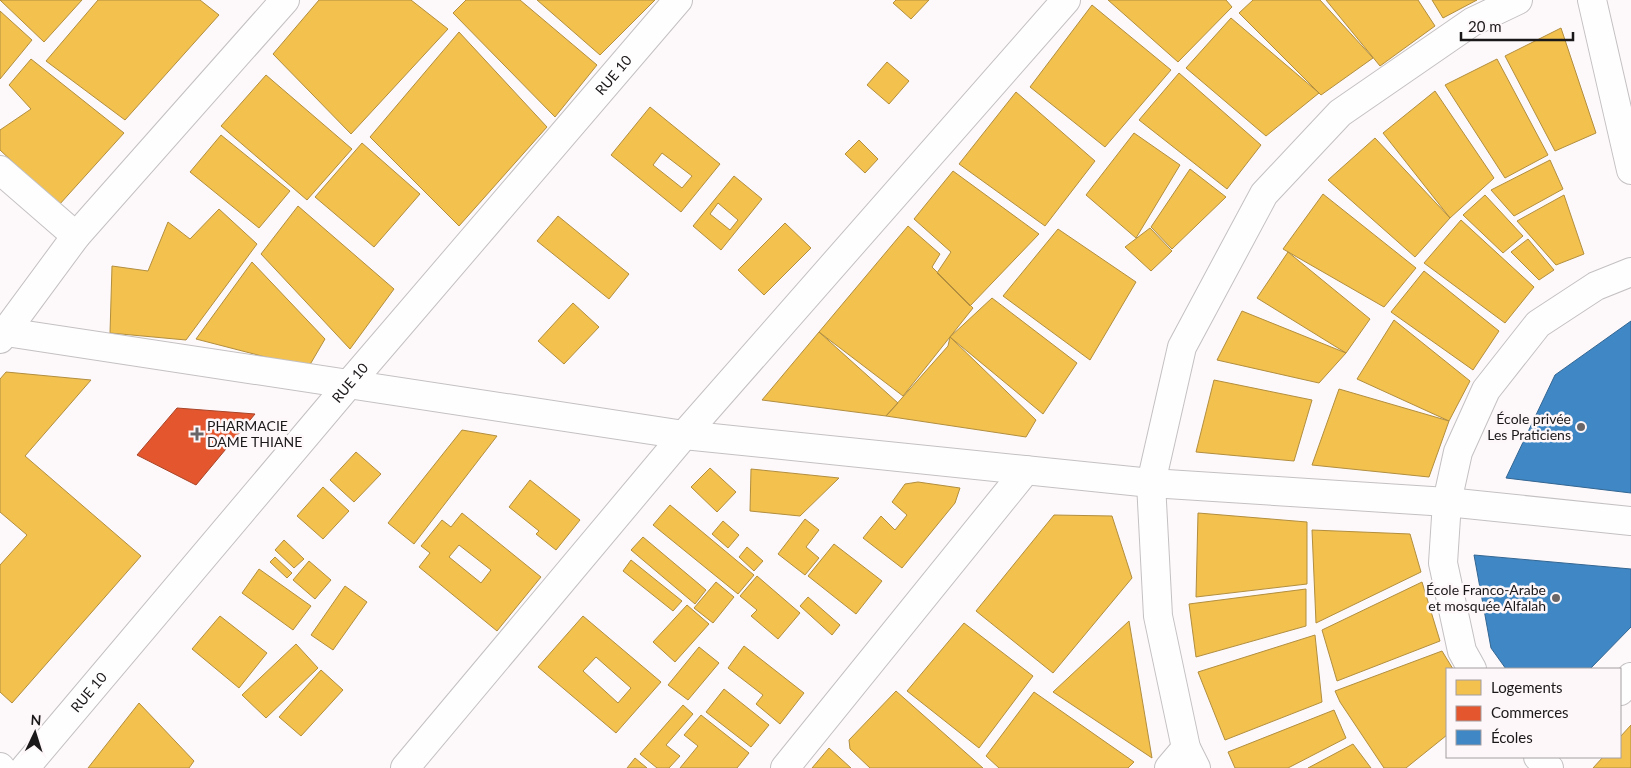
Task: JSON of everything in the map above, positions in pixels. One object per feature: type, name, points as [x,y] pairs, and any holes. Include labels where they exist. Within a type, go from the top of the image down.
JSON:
[{"type":"street","points":[[285,0],[76,236],[3,336],[349,384],[684,434],[1151,483],[1447,502],[1631,521]]},
{"type":"street","name":"RUE 10","points":[[25,768],[349,384],[678,0]]},
{"type":"street","points":[[405,768],[684,434],[1066,0]]},
{"type":"street","points":[[1184,761],[1158,616],[1151,483],[1182,347],[1264,194],[1340,113],[1472,22],[1518,0]]},
{"type":"street","points":[[1592,0],[1631,170]]},
{"type":"street","points":[[0,170],[76,236]]},
{"type":"street","points":[[1471,668],[1462,651],[1443,563],[1447,502],[1458,452],[1486,390],[1538,324],[1596,286],[1631,272]]},
{"type":"street","points":[[785,768],[1026,470]]},
{"type":"street","points":[[1621,690],[1631,677]]},
{"type":"street","points":[[1539,758],[1549,768]]},
{"type":"street","points":[[1559,768],[1567,758]]},
{"type":"building: Logements","points":[[0,0],[82,0],[44,42]]},
{"type":"building: Logements","points":[[98,0],[200,0],[219,15],[125,120],[46,61]]},
{"type":"building: Logements","points":[[319,0],[411,0],[448,29],[351,134],[273,54]]},
{"type":"building: Logements","points":[[466,0],[520,0],[597,65],[555,117],[453,13]]},
{"type":"building: Logements","points":[[537,0],[655,0],[600,55]]},
{"type":"building: Logements","points":[[896,0],[929,0],[911,19],[893,3]]},
{"type":"building: Logements","points":[[1108,0],[1226,0],[1232,7],[1178,62]]},
{"type":"building: Logements","points":[[1253,0],[1320,0],[1373,58],[1321,95],[1239,13]]},
{"type":"building: Logements","points":[[1326,0],[1418,0],[1435,26],[1380,66]]},
{"type":"building: Logements","points":[[1432,0],[1477,0],[1443,18]]},
{"type":"building: Logements","points":[[1092,5],[1171,70],[1105,147],[1030,87]]},
{"type":"building: Logements","points":[[0,11],[32,40],[0,79]]},
{"type":"building: Logements","points":[[1231,18],[1319,93],[1266,136],[1186,68]]},
{"type":"building: Logements","points":[[1561,28],[1596,133],[1555,151],[1505,56]]},
{"type":"building: Logements","points":[[459,32],[547,127],[459,226],[370,137]]},
{"type":"building: Logements","points":[[31,59],[124,133],[59,205],[0,150],[0,130],[31,109],[9,85]]},
{"type":"building: Logements","points":[[1497,59],[1548,155],[1505,178],[1445,85]]},
{"type":"building: Logements","points":[[887,62],[909,81],[889,104],[867,85]]},
{"type":"building: Logements","points":[[1179,73],[1261,145],[1227,189],[1139,120]]},
{"type":"building: Logements","points":[[266,75],[352,149],[307,200],[221,126]]},
{"type":"building: Logements","points":[[1435,91],[1494,178],[1450,218],[1383,133]]},
{"type":"building: Logements","points":[[1016,92],[1095,161],[1045,226],[959,164]]},
{"type":"building: Logements","points":[[650,107],[720,164],[681,212],[611,155]],"holes":[[[662,153],[692,176],[682,188],[653,165]]]},
{"type":"building: Logements","points":[[1134,133],[1180,165],[1136,238],[1086,195]]},
{"type":"building: Logements","points":[[221,135],[290,191],[259,228],[190,172]]},
{"type":"building: Logements","points":[[1375,138],[1450,218],[1415,257],[1328,180]]},
{"type":"building: Logements","points":[[859,140],[878,159],[865,173],[845,154]]},
{"type":"building: Logements","points":[[362,143],[420,194],[374,247],[315,197]]},
{"type":"building: Logements","points":[[1550,160],[1563,189],[1514,216],[1491,190]]},
{"type":"building: Logements","points":[[1190,169],[1226,197],[1172,249],[1151,227]]},
{"type":"building: Logements","points":[[953,171],[1039,234],[970,306],[937,273],[951,252],[914,219]]},
{"type":"building: Logements","points":[[734,176],[762,199],[721,250],[693,226]],"holes":[[[718,203],[738,220],[730,230],[710,214]]]},
{"type":"building: Logements","points":[[1323,194],[1416,268],[1384,307],[1283,249]]},
{"type":"building: Logements","points":[[1485,195],[1523,236],[1503,253],[1463,215]]},
{"type":"building: Logements","points":[[1564,195],[1584,254],[1556,265],[1517,221]]},
{"type":"building: Logements","points":[[298,206],[394,289],[350,349],[261,254]]},
{"type":"building: Logements","points":[[219,209],[257,244],[186,340],[110,333],[112,266],[148,271],[168,222],[190,239]]},
{"type":"building: Logements","points":[[558,216],[629,274],[609,299],[537,241]]},
{"type":"building: Logements","points":[[1461,220],[1534,287],[1505,323],[1424,263]]},
{"type":"building: Logements","points":[[785,223],[811,248],[764,295],[738,270]]},
{"type":"building: Logements","points":[[908,226],[940,254],[932,267],[973,308],[903,396],[819,332]]},
{"type":"building: Logements","points":[[1150,228],[1172,251],[1151,271],[1125,247]]},
{"type":"building: Logements","points":[[1058,229],[1136,282],[1090,360],[1003,296]]},
{"type":"building: Logements","points":[[1528,239],[1554,270],[1539,280],[1511,252]]},
{"type":"building: Logements","points":[[1288,252],[1370,319],[1346,353],[1257,298]]},
{"type":"building: Logements","points":[[252,262],[325,339],[308,368],[196,339]]},
{"type":"building: Logements","points":[[1424,271],[1499,331],[1473,370],[1391,312]]},
{"type":"building: Logements","points":[[992,298],[1077,363],[1043,414],[950,337]]},
{"type":"building: Logements","points":[[573,303],[599,327],[564,364],[538,341]]},
{"type":"building: Logements","points":[[1242,311],[1346,353],[1319,383],[1217,360]]},
{"type":"building: Logements","points":[[1394,320],[1470,381],[1449,421],[1357,379]]},
{"type":"building: Logements","points":[[819,332],[898,403],[886,416],[762,400]]},
{"type":"building: Logements","points":[[950,337],[1036,420],[1026,437],[886,416],[948,346]]},
{"type":"building: Logements","points":[[6,372],[91,380],[25,456],[141,556],[12,703],[0,692],[0,565],[27,535],[0,512],[0,379]]},
{"type":"building: Logements","points":[[1214,380],[1312,400],[1294,461],[1196,452]]},
{"type":"building: Logements","points":[[1339,389],[1449,421],[1429,477],[1312,465]]},
{"type":"building: Logements","points":[[462,430],[497,436],[414,544],[388,523]]},
{"type":"building: Logements","points":[[356,452],[381,474],[354,502],[330,480]]},
{"type":"building: Logements","points":[[710,468],[736,492],[717,512],[691,487]]},
{"type":"building: Logements","points":[[751,469],[839,478],[800,516],[750,511]]},
{"type":"building: Logements","points":[[530,480],[580,520],[556,550],[536,534],[539,531],[509,507]]},
{"type":"building: Logements","points":[[918,482],[960,488],[955,503],[902,568],[863,538],[881,516],[895,530],[907,515],[892,502],[905,484]]},
{"type":"building: Logements","points":[[323,487],[349,511],[323,539],[297,516]]},
{"type":"building: Logements","points":[[670,505],[754,575],[738,594],[653,525]]},
{"type":"building: Logements","points":[[462,513],[541,577],[497,631],[419,567],[430,553],[421,546],[442,520],[451,527]],"holes":[[[459,545],[491,570],[481,583],[449,557]]]},
{"type":"building: Logements","points":[[1198,513],[1307,522],[1307,584],[1196,597]]},
{"type":"building: Logements","points":[[1054,515],[1112,516],[1132,578],[1053,673],[976,611]]},
{"type":"building: Logements","points":[[805,519],[819,530],[806,547],[819,558],[805,575],[778,554]]},
{"type":"building: Logements","points":[[723,521],[739,535],[728,548],[712,534]]},
{"type":"building: Logements","points":[[1312,530],[1410,534],[1421,572],[1316,623]]},
{"type":"building: Logements","points":[[643,537],[706,590],[695,604],[631,550]]},
{"type":"building: Logements","points":[[284,540],[304,559],[294,568],[275,550]]},
{"type":"building: Logements","points":[[834,544],[882,581],[856,614],[808,576]]},
{"type":"building: Logements","points":[[747,547],[763,561],[754,571],[739,557]]},
{"type":"building: Logements","points":[[275,557],[292,573],[287,578],[270,562]]},
{"type":"building: Logements","points":[[631,560],[682,601],[673,611],[623,571]]},
{"type":"building: Logements","points":[[309,561],[331,580],[315,599],[293,580]]},
{"type":"building: Logements","points":[[259,569],[311,606],[293,630],[242,593]]},
{"type":"building: Logements","points":[[757,576],[800,613],[778,639],[751,616],[757,610],[740,596]]},
{"type":"building: Logements","points":[[716,582],[734,597],[713,623],[694,608]]},
{"type":"building: Logements","points":[[1422,582],[1440,641],[1337,681],[1322,630]]},
{"type":"building: Logements","points":[[345,586],[367,602],[333,650],[311,635]]},
{"type":"building: Logements","points":[[1306,589],[1306,626],[1196,657],[1189,604]]},
{"type":"building: Logements","points":[[808,597],[840,625],[832,635],[800,606]]},
{"type":"building: Logements","points":[[687,605],[709,624],[675,662],[653,642]]},
{"type":"building: Logements","points":[[220,616],[267,653],[239,688],[192,649]]},
{"type":"building: Logements","points":[[583,616],[661,682],[616,733],[538,667]],"holes":[[[596,657],[631,688],[618,703],[583,671]]]},
{"type":"building: Logements","points":[[1129,621],[1152,758],[1053,692]]},
{"type":"building: Logements","points":[[964,623],[1033,676],[979,748],[907,691]]},
{"type":"building: Logements","points":[[1315,635],[1322,702],[1225,740],[1198,672]]},
{"type":"building: Logements","points":[[296,644],[318,668],[266,718],[242,695]]},
{"type":"building: Logements","points":[[744,646],[804,693],[780,724],[756,704],[763,695],[728,668]]},
{"type":"building: Logements","points":[[699,647],[719,663],[688,700],[668,685]]},
{"type":"building: Logements","points":[[1442,651],[1452,668],[1446,668],[1446,736],[1406,768],[1384,768],[1340,702],[1335,691]]},
{"type":"building: Logements","points":[[321,670],[343,690],[301,736],[279,717]]},
{"type":"building: Logements","points":[[724,689],[769,725],[751,747],[706,712]]},
{"type":"building: Logements","points":[[896,691],[983,768],[870,768],[850,749],[849,740]]},
{"type":"building: Logements","points":[[1034,692],[1134,762],[1128,768],[999,768],[986,756]]},
{"type":"building: Logements","points":[[139,703],[194,761],[189,768],[88,768]]},
{"type":"building: Logements","points":[[683,705],[693,714],[666,745],[680,756],[669,768],[657,768],[640,754]]},
{"type":"building: Logements","points":[[1334,710],[1346,738],[1288,768],[1235,768],[1228,752]]},
{"type":"building: Logements","points":[[701,715],[749,753],[737,768],[680,768],[698,746],[684,735]]},
{"type":"building: Logements","points":[[1631,725],[1631,768],[1593,768],[1602,758],[1621,758],[1621,736]]},
{"type":"building: Logements","points":[[1353,744],[1371,768],[1308,768]]},
{"type":"building: Logements","points":[[829,748],[851,768],[812,768]]},
{"type":"building: Logements","points":[[635,758],[647,768],[627,768]]},
{"type":"building: Commerces","name":"PHARMACIE DAME THIANE","points":[[177,408],[255,414],[196,485],[137,455]]},
{"type":"building: Écoles","name":"École privée Les Praticiens","points":[[1631,321],[1631,493],[1506,478],[1555,375]]},
{"type":"building: Écoles","name":"École Franco-Arabe et mosquée Alfalah","points":[[1474,555],[1631,569],[1631,627],[1591,668],[1505,668],[1491,648]]},
{"type":"place","name":"École privée Les Praticiens","points":[[1581,427]]},
{"type":"place","name":"PHARMACIE DAME THIANE","points":[[197,434]]},
{"type":"place","name":"École Franco-Arabe et mosquée Alfalah","points":[[1556,598]]}]
